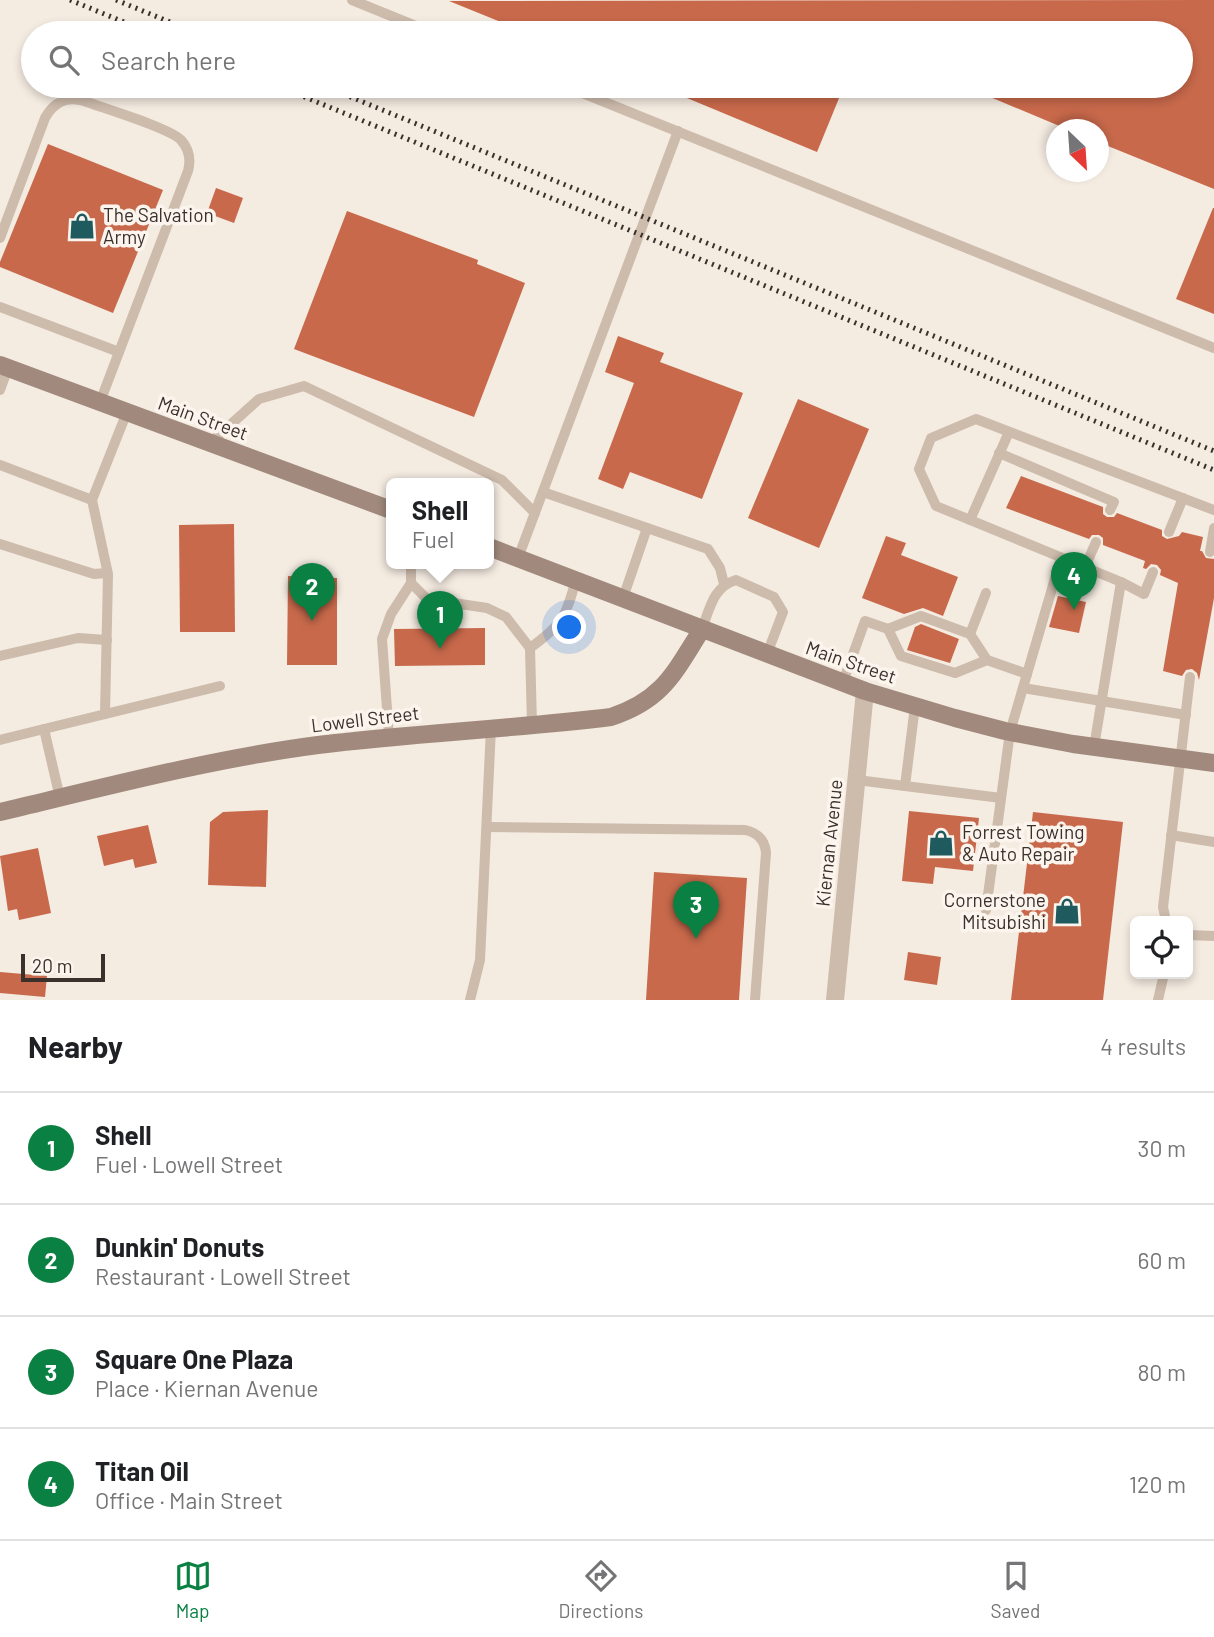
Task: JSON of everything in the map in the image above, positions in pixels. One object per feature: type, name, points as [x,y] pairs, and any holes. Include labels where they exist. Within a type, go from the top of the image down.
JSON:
[{"type":"main road","name":"Main Street","points":[[4,367],[386,508]]},
{"type":"main road","name":"Main Street","points":[[494,549],[865,691],[915,706],[1010,732],[1094,747],[1214,762]]},
{"type":"main road","name":"Lowell Street","points":[[0,812],[243,757],[389,737],[611,717],[634,709],[652,698],[669,680],[702,629]]},
{"type":"street","name":"Kiernan Avenue","points":[[835,1000],[865,691]]},
{"type":"lane","points":[[352,0],[404,21]]},
{"type":"lane","points":[[595,98],[1214,348]]},
{"type":"lane","points":[[0,238],[46,118],[58,103],[71,99],[84,101],[171,133],[182,141],[188,152],[188,171],[100,402]]},
{"type":"lane","points":[[518,558],[678,131]]},
{"type":"lane","points":[[0,307],[119,352]]},
{"type":"lane","points":[[0,390],[4,367]]},
{"type":"lane","points":[[211,443],[259,399],[304,386],[502,480],[535,513]]},
{"type":"lane","points":[[105,713],[107,573],[92,500],[127,412]]},
{"type":"lane","points":[[1153,572],[1144,594],[936,506],[919,469],[931,438],[976,419],[1214,510]]},
{"type":"lane","points":[[970,520],[1009,432]]},
{"type":"lane","points":[[999,453],[1114,502],[1110,510]]},
{"type":"lane","points":[[0,465],[92,500]]},
{"type":"lane","points":[[543,492],[708,549],[719,568],[724,584]]},
{"type":"lane","points":[[1169,532],[1183,498]]},
{"type":"lane","points":[[623,598],[648,528]]},
{"type":"lane","points":[[1210,552],[1214,528]]},
{"type":"lane","points":[[1085,567],[1096,542]]},
{"type":"lane","points":[[0,544],[94,574],[107,573]]},
{"type":"lane","points":[[986,910],[1010,732],[1061,558]]},
{"type":"lane","points":[[389,737],[382,639],[391,614],[411,583],[411,569]]},
{"type":"lane","points":[[530,648],[555,629],[566,614],[576,580]]},
{"type":"lane","points":[[702,629],[715,595],[724,584],[736,580],[774,597],[783,612],[768,654]]},
{"type":"lane","points":[[1094,747],[1121,582]]},
{"type":"lane","points":[[411,583],[427,599],[487,608],[506,617],[530,648],[532,725]]},
{"type":"lane","points":[[970,634],[986,593]]},
{"type":"lane","points":[[843,682],[865,621],[888,629],[921,615],[970,634],[987,660],[1027,674]]},
{"type":"lane","points":[[888,629],[901,656],[955,673],[987,660]]},
{"type":"lane","points":[[0,656],[78,638],[107,640]]},
{"type":"lane","points":[[1165,916],[1163,907],[1190,677]]},
{"type":"lane","points":[[0,740],[220,686]]},
{"type":"lane","points":[[1023,688],[1186,716]]},
{"type":"lane","points":[[905,786],[915,706]]},
{"type":"lane","points":[[470,1000],[480,960],[491,728]]},
{"type":"lane","points":[[44,729],[60,798]]},
{"type":"lane","points":[[857,780],[1001,798]]},
{"type":"lane","points":[[488,827],[754,833],[762,839],[766,853],[755,1000]]},
{"type":"lane","points":[[1171,835],[1214,842]]},
{"type":"lane","points":[[1193,935],[1214,936]]},
{"type":"lane","points":[[1158,1000],[1163,979]]},
{"type":"building","points":[[1214,0],[1214,189],[1109,146],[1109,119],[1046,120],[993,98],[1193,98],[1193,21],[498,21],[449,1]]},
{"type":"building","points":[[687,98],[839,98],[817,152]]},
{"type":"building","name":"The Salvation Army","points":[[48,144],[163,190],[113,313],[0,267]]},
{"type":"building","points":[[216,188],[243,198],[234,223],[207,213]]},
{"type":"building","points":[[1214,208],[1214,314],[1176,299]]},
{"type":"building","points":[[347,211],[478,260],[477,264],[525,283],[474,417],[294,349]]},
{"type":"building","points":[[618,336],[664,353],[660,362],[743,393],[702,499],[630,472],[623,489],[598,479],[634,383],[605,372]]},
{"type":"building","points":[[798,399],[869,429],[819,548],[748,518]]},
{"type":"building","points":[[1021,476],[1103,507],[1103,514],[1107,517],[1114,517],[1117,513],[1162,530],[1162,536],[1167,539],[1179,536],[1182,532],[1203,537],[1200,551],[1206,558],[1214,559],[1214,598],[1199,680],[1192,669],[1186,670],[1182,676],[1163,671],[1178,583],[1160,575],[1161,570],[1157,565],[1151,564],[1146,569],[1143,568],[1145,561],[1103,545],[1103,538],[1099,535],[1092,535],[1089,539],[1006,508]]},
{"type":"building","points":[[234,524],[235,632],[180,632],[179,525]]},
{"type":"building","points":[[886,536],[906,543],[901,555],[958,577],[943,616],[923,608],[904,614],[862,598]]},
{"type":"building","points":[[288,576],[337,578],[337,665],[287,665]]},
{"type":"building","points":[[1058,596],[1086,602],[1079,633],[1049,627]]},
{"type":"building","points":[[921,624],[959,639],[950,663],[907,650],[915,627]]},
{"type":"building","points":[[485,628],[485,665],[395,666],[394,629]]},
{"type":"building","points":[[268,810],[266,887],[208,885],[210,822],[223,812]]},
{"type":"building","name":"Forrest Towing & Auto Repair","points":[[909,811],[979,818],[973,871],[935,867],[933,884],[902,881]]},
{"type":"building","name":"Cornerstone Mitsubishi","points":[[1033,812],[1123,822],[1103,1000],[1011,1000]]},
{"type":"building","points":[[148,825],[157,863],[135,868],[133,859],[104,866],[97,836]]},
{"type":"building","points":[[38,848],[51,913],[19,920],[17,909],[8,911],[0,856]]},
{"type":"building","points":[[654,872],[747,878],[739,1000],[646,1000]]},
{"type":"building","points":[[908,952],[941,957],[937,985],[904,980]]},
{"type":"building","points":[[0,972],[47,976],[45,997],[0,993]]},
{"type":"railway","points":[[70,0],[122,21]]},
{"type":"railway","points":[[116,0],[168,21]]},
{"type":"railway","points":[[307,98],[1214,470]]},
{"type":"railway","points":[[353,98],[1214,451]]},
{"type":"place","name":"The Salvation Army","points":[[82,226]]},
{"type":"place","name":"Titan Oil","points":[[1074,610]]},
{"type":"place","name":"Dunkin' Donuts","points":[[312,621]]},
{"type":"place","name":"Shell","points":[[440,649]]},
{"type":"place","name":"Forrest Towing & Auto Repair","points":[[941,843]]},
{"type":"place","name":"Cornerstone Mitsubishi","points":[[1067,911]]},
{"type":"place","name":"Square One Plaza","points":[[696,939]]}]
